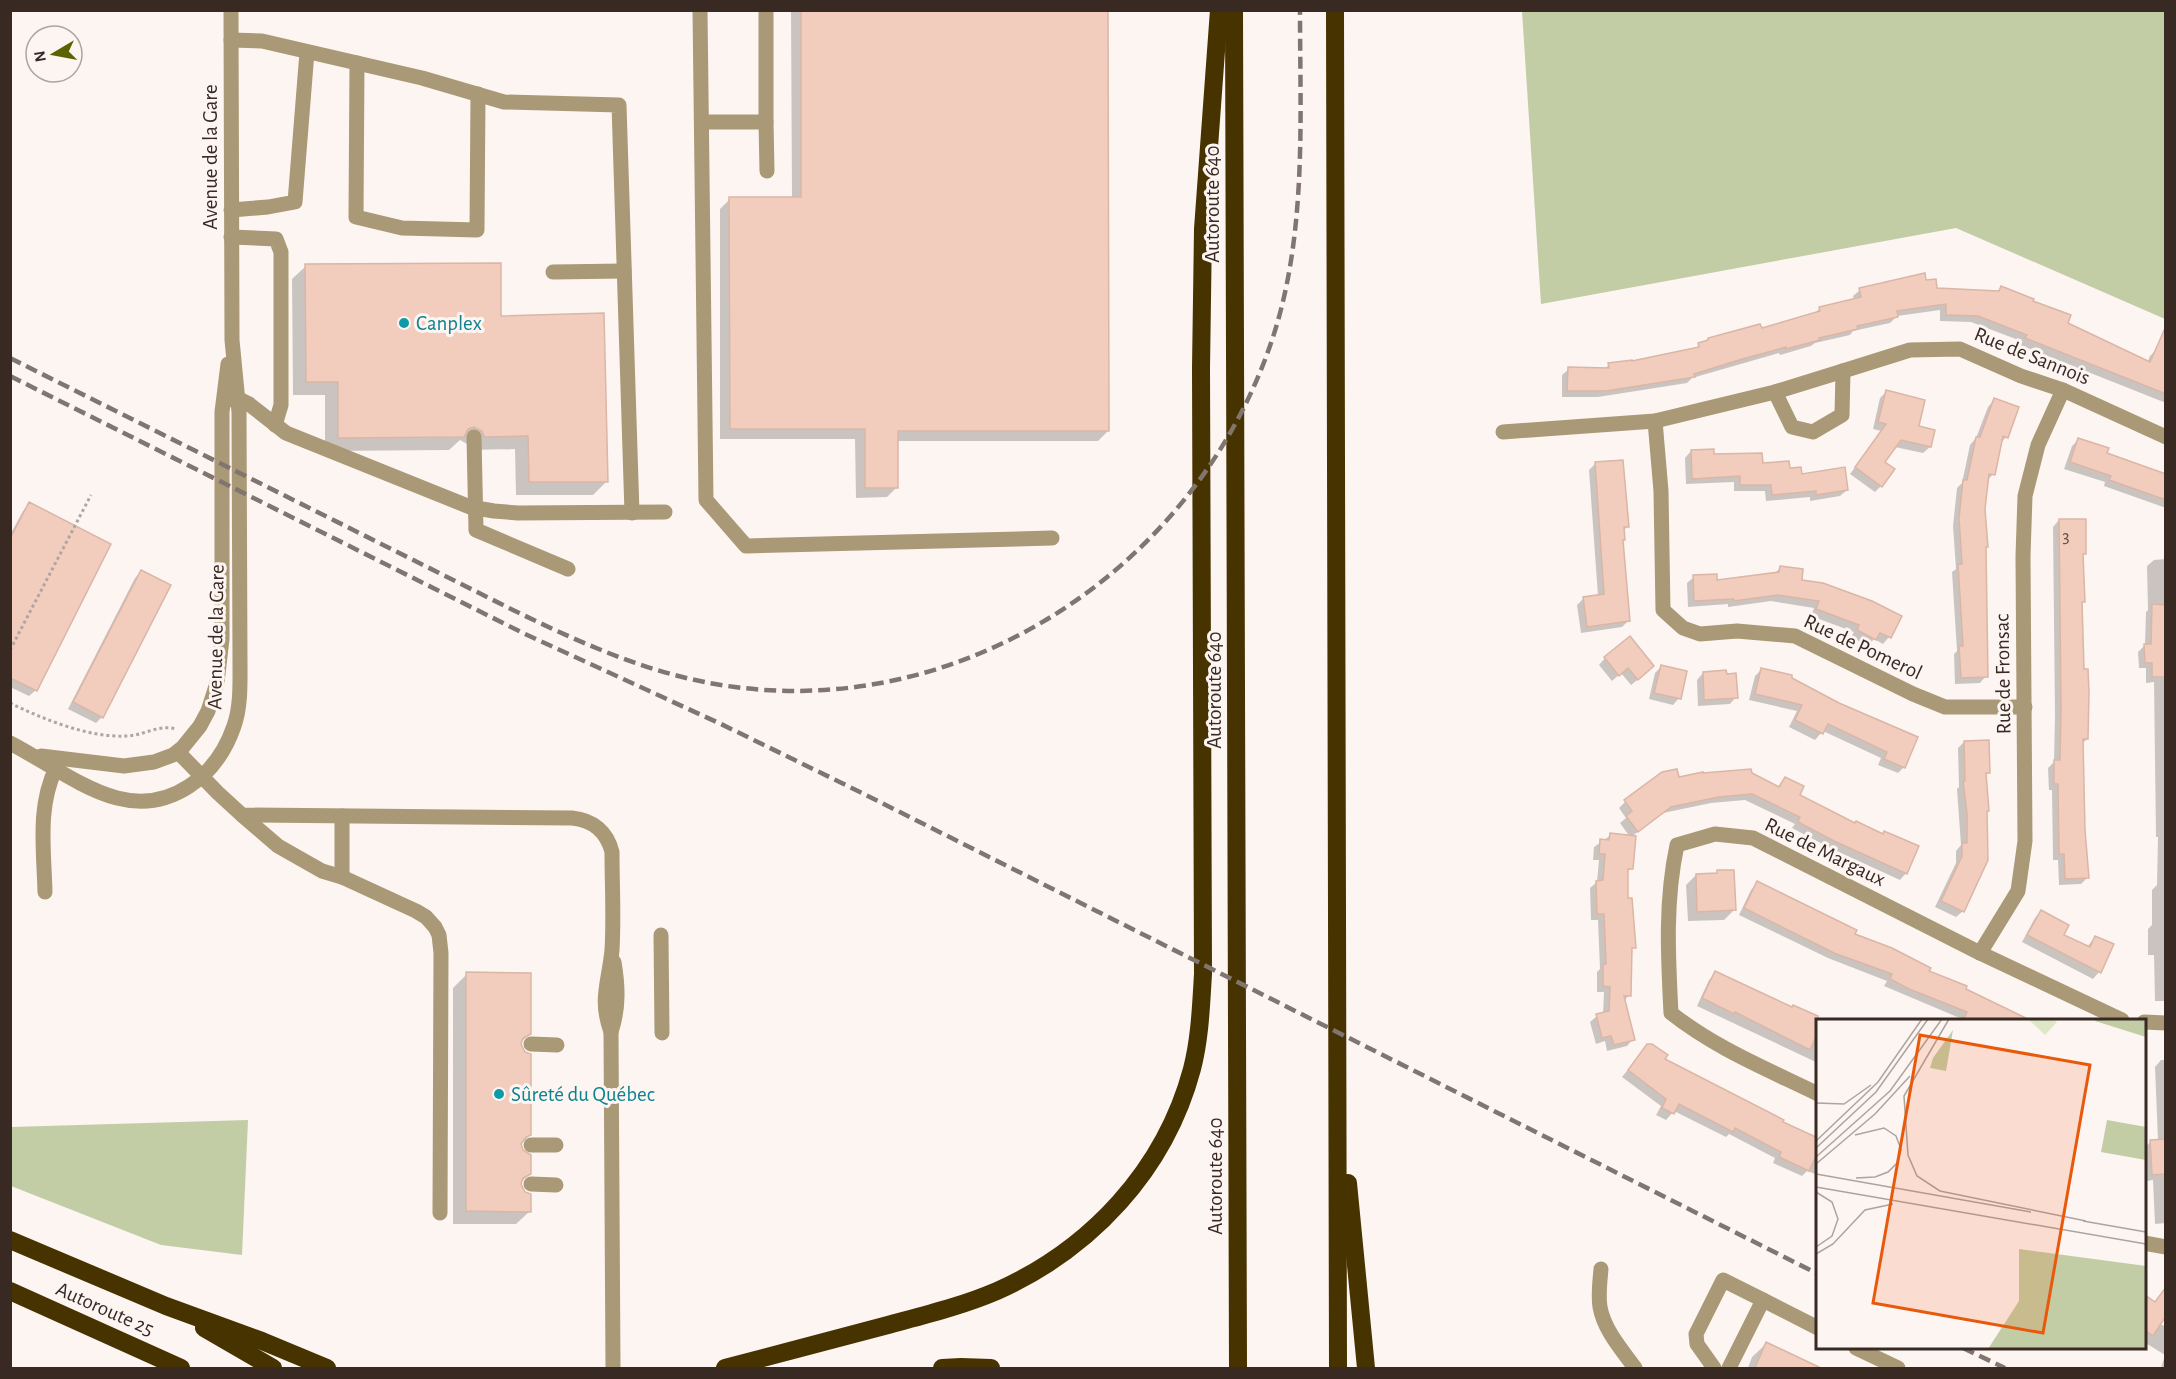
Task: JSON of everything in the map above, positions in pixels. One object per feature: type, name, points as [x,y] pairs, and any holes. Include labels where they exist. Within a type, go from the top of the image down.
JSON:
[{"type":"highway","points":[[725,1368],[957,1306],[995,1292],[1048,1264],[1081,1240],[1126,1196],[1163,1141],[1181,1103],[1196,1048],[1203,974],[1202,281],[1203,230],[1219,10]]},
{"type":"highway","name":"Autoroute 640","points":[[1234,10],[1238,1368]]},
{"type":"highway","points":[[1335,10],[1338,1368]]},
{"type":"highway","points":[[1338,1068],[1366,1368]]},
{"type":"highway","points":[[10,1239],[166,1306],[262,1341],[327,1368]]},
{"type":"highway","name":"Autoroute 25","points":[[10,1291],[181,1368]]},
{"type":"highway","points":[[166,1306],[273,1368]]},
{"type":"highway","points":[[942,1368],[991,1368]]},
{"type":"street","name":"Avenue de la Gare","points":[[35,756],[124,766],[154,762],[178,752],[195,733],[208,711],[217,683],[223,618],[231,400],[231,10]]},
{"type":"street","points":[[700,10],[706,500],[746,546],[1052,538]]},
{"type":"street","points":[[766,10],[767,171]]},
{"type":"street","points":[[231,40],[262,40],[422,78],[504,102],[619,105],[632,513]]},
{"type":"street","points":[[231,210],[295,202],[307,52]]},
{"type":"street","points":[[357,63],[356,217],[402,228],[477,230],[478,94]]},
{"type":"street","points":[[703,122],[766,122]]},
{"type":"street","points":[[231,237],[276,239],[281,252],[281,405],[275,425]]},
{"type":"street","points":[[553,272],[624,271]]},
{"type":"street","name":"Rue de Sannois","points":[[1503,432],[1655,421],[1775,392],[1910,350],[1960,349],[2021,376],[2063,390],[2166,437]]},
{"type":"street","points":[[1775,392],[1792,426],[1813,432],[1842,415],[1844,370]]},
{"type":"street","name":"Rue de Fronsac","points":[[1980,953],[2018,891],[2025,841],[2023,556],[2025,496],[2038,445],[2063,390]]},
{"type":"street","name":"Avenue de la Gare","points":[[10,743],[103,794],[140,802],[181,792],[202,777],[218,758],[234,725],[239,699],[240,662],[231,400]]},
{"type":"street","points":[[231,400],[249,404],[275,425],[297,437],[475,508],[506,512],[665,513]]},
{"type":"street","name":"Rue de Pomerol","points":[[1655,421],[1661,491],[1663,610],[1683,628],[1700,634],[1737,631],[1795,636],[1913,694],[1945,707],[2025,706]]},
{"type":"street","points":[[474,437],[476,530],[568,569]]},
{"type":"street","points":[[178,752],[242,815],[278,846],[322,871],[342,877],[416,911],[432,922],[439,935],[441,953],[440,1213]]},
{"type":"street","points":[[45,892],[42,816],[50,779],[56,768]]},
{"type":"street","points":[[242,815],[572,818],[590,823],[604,835],[612,852],[612,951],[606,982],[605,1015],[611,1032],[613,1368]]},
{"type":"street","points":[[342,816],[342,877]]},
{"type":"street","name":"Rue de Margaux","points":[[1816,1093],[1721,1047],[1694,1031],[1671,1013],[1668,952],[1669,879],[1677,845],[1715,834],[1753,838],[1980,953],[2120,1019]]},
{"type":"street","points":[[661,934],[662,1033]]},
{"type":"street","points":[[2146,1022],[2166,1023]]},
{"type":"street","points":[[531,1044],[557,1045]]},
{"type":"street","points":[[531,1145],[556,1145]]},
{"type":"street","points":[[531,1184],[556,1185]]},
{"type":"street","points":[[2146,1243],[2166,1247]]},
{"type":"street","points":[[1601,1269],[1599,1298],[1601,1314],[1607,1327],[1635,1368]]},
{"type":"street","points":[[1714,1368],[1697,1344],[1696,1334],[1723,1280],[1816,1327]]},
{"type":"street","points":[[1728,1368],[1763,1300]]},
{"type":"street","points":[[1860,1349],[1898,1368]]},
{"type":"path","points":[[10,650],[91,495]]},
{"type":"path","name":"Avenue de la Gare","points":[[10,703],[77,729],[112,736],[134,736],[162,728],[171,728],[180,732]]},
{"type":"green space","points":[[1522,11],[2165,11],[2165,319],[1956,228],[1541,304]]},
{"type":"green space","points":[[248,1120],[242,1255],[161,1245],[11,1186],[11,1127]]},
{"type":"building","points":[[801,10],[1108,10],[1109,431],[898,431],[898,488],[865,488],[865,429],[730,429],[729,197],[801,197]]},
{"type":"building","name":"Canplex","points":[[501,263],[501,316],[604,313],[608,482],[529,482],[528,436],[484,437],[482,431],[474,427],[468,429],[464,437],[338,438],[338,382],[306,382],[305,264]]},
{"type":"building","points":[[1925,273],[1926,280],[1936,279],[1937,288],[1999,291],[2001,286],[2034,299],[2033,301],[2071,315],[2068,323],[2150,362],[2166,326],[2166,394],[2025,338],[2027,335],[1978,316],[1946,315],[1946,304],[1897,311],[1898,317],[1857,326],[1858,329],[1819,338],[1820,340],[1739,360],[1694,374],[1695,377],[1606,391],[1567,391],[1568,367],[1609,368],[1608,363],[1632,361],[1699,347],[1698,343],[1708,338],[1760,324],[1762,328],[1820,311],[1819,307],[1861,297],[1859,288]]},
{"type":"building","points":[[1886,390],[1925,400],[1919,426],[1935,430],[1931,447],[1901,440],[1885,462],[1895,469],[1882,487],[1855,467],[1886,424],[1878,422]]},
{"type":"building","points":[[1994,398],[2019,407],[2008,438],[2003,436],[1995,475],[1989,474],[1985,509],[1988,547],[1986,547],[1988,677],[1961,678],[1959,646],[1963,646],[1958,564],[1962,564],[1959,518],[1963,480],[1967,480],[1976,437],[1980,437]]},
{"type":"building","points":[[2078,438],[2109,448],[2107,453],[2166,474],[2166,500],[2109,480],[2111,476],[2070,462]]},
{"type":"building","points":[[1714,449],[1714,454],[1762,453],[1763,463],[1789,461],[1790,468],[1801,467],[1802,474],[1845,467],[1848,490],[1816,495],[1816,491],[1772,495],[1771,485],[1740,485],[1740,476],[1692,479],[1691,450]]},
{"type":"building","points":[[1623,460],[1629,527],[1624,527],[1625,540],[1623,540],[1630,621],[1587,627],[1583,597],[1604,594],[1595,462]]},
{"type":"building","points":[[29,502],[111,544],[37,691],[10,678],[10,539]]},
{"type":"building","points":[[2059,519],[2086,519],[2086,554],[2083,554],[2085,602],[2082,602],[2084,669],[2088,669],[2089,693],[2088,739],[2083,739],[2085,830],[2089,878],[2065,879],[2064,854],[2059,854],[2058,784],[2054,784],[2054,760],[2060,760]]},
{"type":"building","points":[[1780,566],[1803,569],[1802,580],[1823,583],[1872,601],[1902,616],[1891,638],[1880,633],[1876,640],[1857,630],[1859,625],[1816,609],[1819,601],[1778,595],[1734,601],[1734,599],[1694,601],[1693,575],[1717,574],[1717,580],[1779,572]]},
{"type":"building","points":[[141,570],[171,585],[103,718],[73,702]]},
{"type":"building","points":[[2152,604],[2166,605],[2166,677],[2152,677],[2152,663],[2145,663],[2144,644],[2151,644]]},
{"type":"building","points":[[1630,636],[1654,666],[1638,680],[1628,668],[1619,676],[1604,657]]},
{"type":"building","points":[[1661,665],[1687,671],[1681,699],[1654,693]]},
{"type":"building","points":[[1761,668],[1792,675],[1792,678],[1839,703],[1918,737],[1905,768],[1884,759],[1887,752],[1828,724],[1823,734],[1795,720],[1802,705],[1755,694]]},
{"type":"building","points":[[1726,670],[1727,674],[1736,673],[1738,698],[1704,700],[1703,672]]},
{"type":"building","points":[[1989,740],[1990,773],[1986,773],[1989,811],[1987,811],[1988,860],[1964,912],[1941,901],[1962,856],[1962,843],[1967,843],[1967,813],[1963,781],[1965,781],[1964,741]]},
{"type":"building","points":[[1677,769],[1679,777],[1703,772],[1751,769],[1752,773],[1779,787],[1785,777],[1804,786],[1800,795],[1855,823],[1856,821],[1883,834],[1884,831],[1919,846],[1907,874],[1834,841],[1798,822],[1800,817],[1752,794],[1719,797],[1671,807],[1638,832],[1626,816],[1632,811],[1624,800],[1662,772]]},
{"type":"building","points":[[1610,833],[1636,836],[1633,869],[1628,869],[1628,898],[1632,898],[1636,948],[1632,948],[1631,996],[1624,996],[1635,1040],[1614,1045],[1611,1036],[1602,1038],[1596,1014],[1609,1011],[1610,987],[1603,986],[1603,964],[1606,964],[1604,914],[1597,914],[1596,881],[1603,880],[1605,854],[1599,854],[1600,839],[1609,840]]},
{"type":"building","points":[[1717,870],[1734,870],[1736,910],[1697,912],[1696,874],[1717,873]]},
{"type":"building","points":[[1757,881],[1857,930],[1855,934],[1892,948],[1931,968],[1929,971],[1967,986],[1966,989],[2028,1019],[1964,1019],[1967,1012],[1909,989],[1890,979],[1892,974],[1834,953],[1744,908]]},
{"type":"building","points":[[2041,910],[2069,925],[2064,935],[2090,947],[2095,936],[2114,944],[2101,973],[2027,935]]},
{"type":"building","points":[[1715,971],[1792,1007],[1793,1005],[1818,1016],[1816,1036],[1810,1050],[1702,998]]},
{"type":"building","name":"Sûreté du Québec","points":[[466,972],[531,973],[531,1034],[523,1038],[521,1044],[525,1052],[531,1054],[531,1135],[526,1137],[521,1144],[523,1150],[531,1155],[531,1174],[523,1178],[521,1184],[525,1192],[531,1194],[531,1212],[466,1211]]},
{"type":"building","points":[[1647,1044],[1652,1044],[1668,1055],[1665,1059],[1816,1137],[1816,1156],[1809,1171],[1779,1157],[1781,1152],[1735,1128],[1733,1132],[1679,1104],[1674,1114],[1662,1108],[1666,1099],[1628,1070]]},
{"type":"building","points":[[2166,1139],[2166,1174],[2152,1175],[2150,1140]]},
{"type":"building","points":[[2166,1287],[2166,1316],[2153,1336],[2146,1331],[2146,1296],[2155,1302]]},
{"type":"building","points":[[1766,1342],[1821,1368],[1755,1368]]},
{"type":"railway","points":[[10,358],[515,611],[568,636],[649,668],[735,687],[823,690],[909,677],[990,649],[1066,608],[1133,554],[1191,491],[1239,418],[1273,337],[1292,257],[1299,175],[1300,10]]},
{"type":"railway","points":[[10,376],[523,633],[721,724],[860,792],[1816,1273]]},
{"type":"railway","points":[[1965,1349],[2005,1368]]},
{"type":"place","name":"Canplex","points":[[404,323]]},
{"type":"place","name":"Sûreté du Québec","points":[[499,1094]]}]
